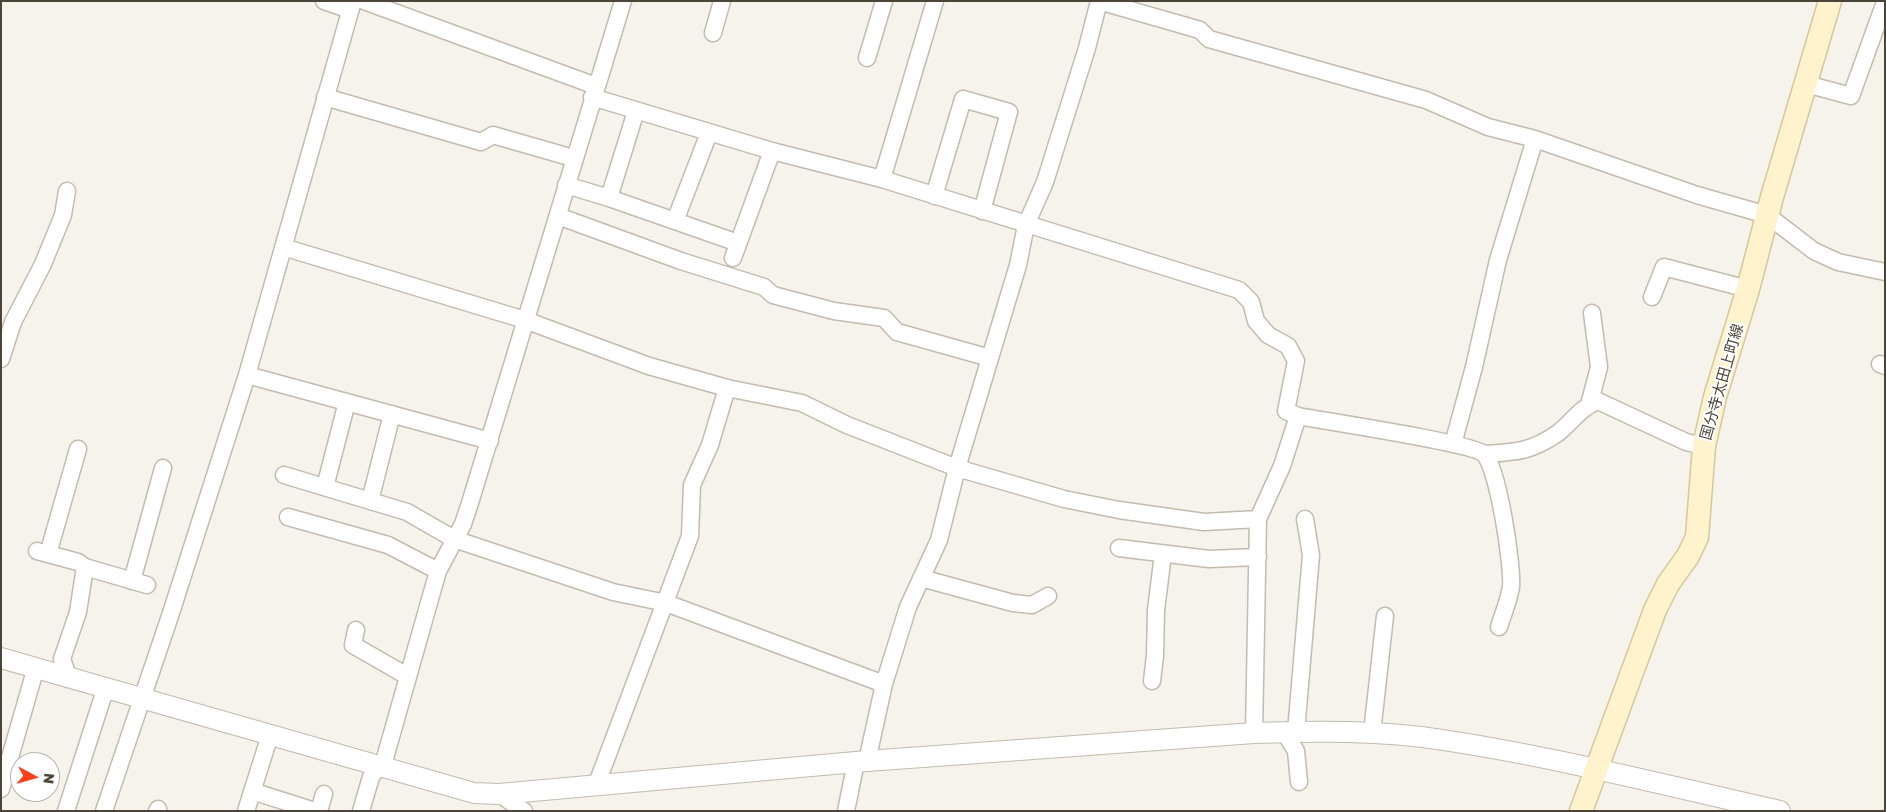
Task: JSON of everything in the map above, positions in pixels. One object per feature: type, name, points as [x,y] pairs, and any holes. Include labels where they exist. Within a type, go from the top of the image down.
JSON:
[{"type":"main road","name":"国分寺太田上町線","points":[[1580,811],[1655,610],[1668,584],[1688,556],[1697,537],[1704,446],[1715,397],[1748,289],[1767,215],[1830,1]]},
{"type":"street","points":[[324,1],[356,4],[594,92],[636,111],[772,151],[882,180],[1238,290],[1251,302],[1256,321],[1268,335],[1288,346],[1296,361],[1286,411],[1298,416],[1453,444],[1484,454],[1527,451],[1558,432],[1588,405],[1598,402],[1686,442],[1704,446]]},
{"type":"street","points":[[361,811],[371,777],[385,758],[438,571],[463,524],[490,442],[525,320],[558,216],[573,158],[622,1]]},
{"type":"street","points":[[713,33],[722,1]]},
{"type":"street","points":[[867,58],[884,1]]},
{"type":"street","points":[[882,180],[936,1]]},
{"type":"street","points":[[846,811],[908,607],[939,540],[957,468],[1018,265],[1026,224],[1044,182],[1099,1],[1200,30],[1209,39],[1426,100],[1488,127],[1535,139],[1698,195],[1767,215],[1814,251],[1838,262],[1885,272]]},
{"type":"street","points":[[1806,84],[1851,96],[1885,2]]},
{"type":"street","points":[[104,811],[247,375],[325,97],[356,4]]},
{"type":"street","points":[[325,97],[481,142],[492,135],[573,158]]},
{"type":"street","points":[[934,196],[963,99],[1009,112],[982,211]]},
{"type":"street","points":[[609,198],[636,111]]},
{"type":"street","points":[[675,220],[709,133]]},
{"type":"street","points":[[1453,444],[1474,367],[1498,260],[1535,139]]},
{"type":"street","points":[[566,186],[675,220],[736,251],[772,151]]},
{"type":"street","points":[[1,359],[7,320],[43,264],[63,215],[68,191]]},
{"type":"street","points":[[558,216],[681,261],[764,287],[774,295],[834,311],[884,318],[897,332],[990,358]]},
{"type":"street","points":[[283,247],[525,320],[649,366],[727,388],[802,403],[846,424],[957,468],[1064,499],[1119,510],[1204,522],[1258,519]]},
{"type":"street","points":[[1652,298],[1664,267],[1748,289]]},
{"type":"street","points":[[1588,405],[1599,367],[1592,313]]},
{"type":"street","points":[[247,375],[490,442]]},
{"type":"street","points":[[596,786],[690,536],[692,485],[710,444],[727,388]]},
{"type":"street","points":[[325,487],[347,402]]},
{"type":"street","points":[[370,501],[392,414]]},
{"type":"street","points":[[1254,732],[1258,519],[1282,466],[1298,416]]},
{"type":"street","points":[[78,448],[42,553],[78,562],[85,567],[139,583],[163,468]]},
{"type":"street","points":[[1484,454],[1493,468],[1510,558],[1511,588],[1499,627]]},
{"type":"street","points":[[284,475],[407,512],[454,539],[613,592],[666,603],[884,684]]},
{"type":"street","points":[[288,517],[388,545],[438,571]]},
{"type":"street","points":[[1299,782],[1296,751],[1290,732],[1311,555],[1305,519]]},
{"type":"street","points":[[1119,548],[1209,559],[1258,557]]},
{"type":"street","points":[[1152,681],[1155,656],[1156,610],[1163,554]]},
{"type":"street","points":[[68,676],[62,659],[78,612],[85,567]]},
{"type":"street","points":[[921,578],[1013,603],[1032,606],[1048,596]]},
{"type":"street","points":[[1372,733],[1385,616]]},
{"type":"street","points":[[356,630],[353,645],[407,676]]},
{"type":"street","points":[[1,658],[474,793],[499,794],[862,761],[1254,732],[1372,733],[1442,739],[1595,769],[1780,811]]},
{"type":"street","points":[[2,780],[36,667]]},
{"type":"street","points":[[66,811],[106,687]]},
{"type":"street","points":[[246,811],[270,735]]},
{"type":"street","points":[[252,792],[317,811],[324,794]]},
{"type":"street","points":[[499,794],[524,811]]}]
